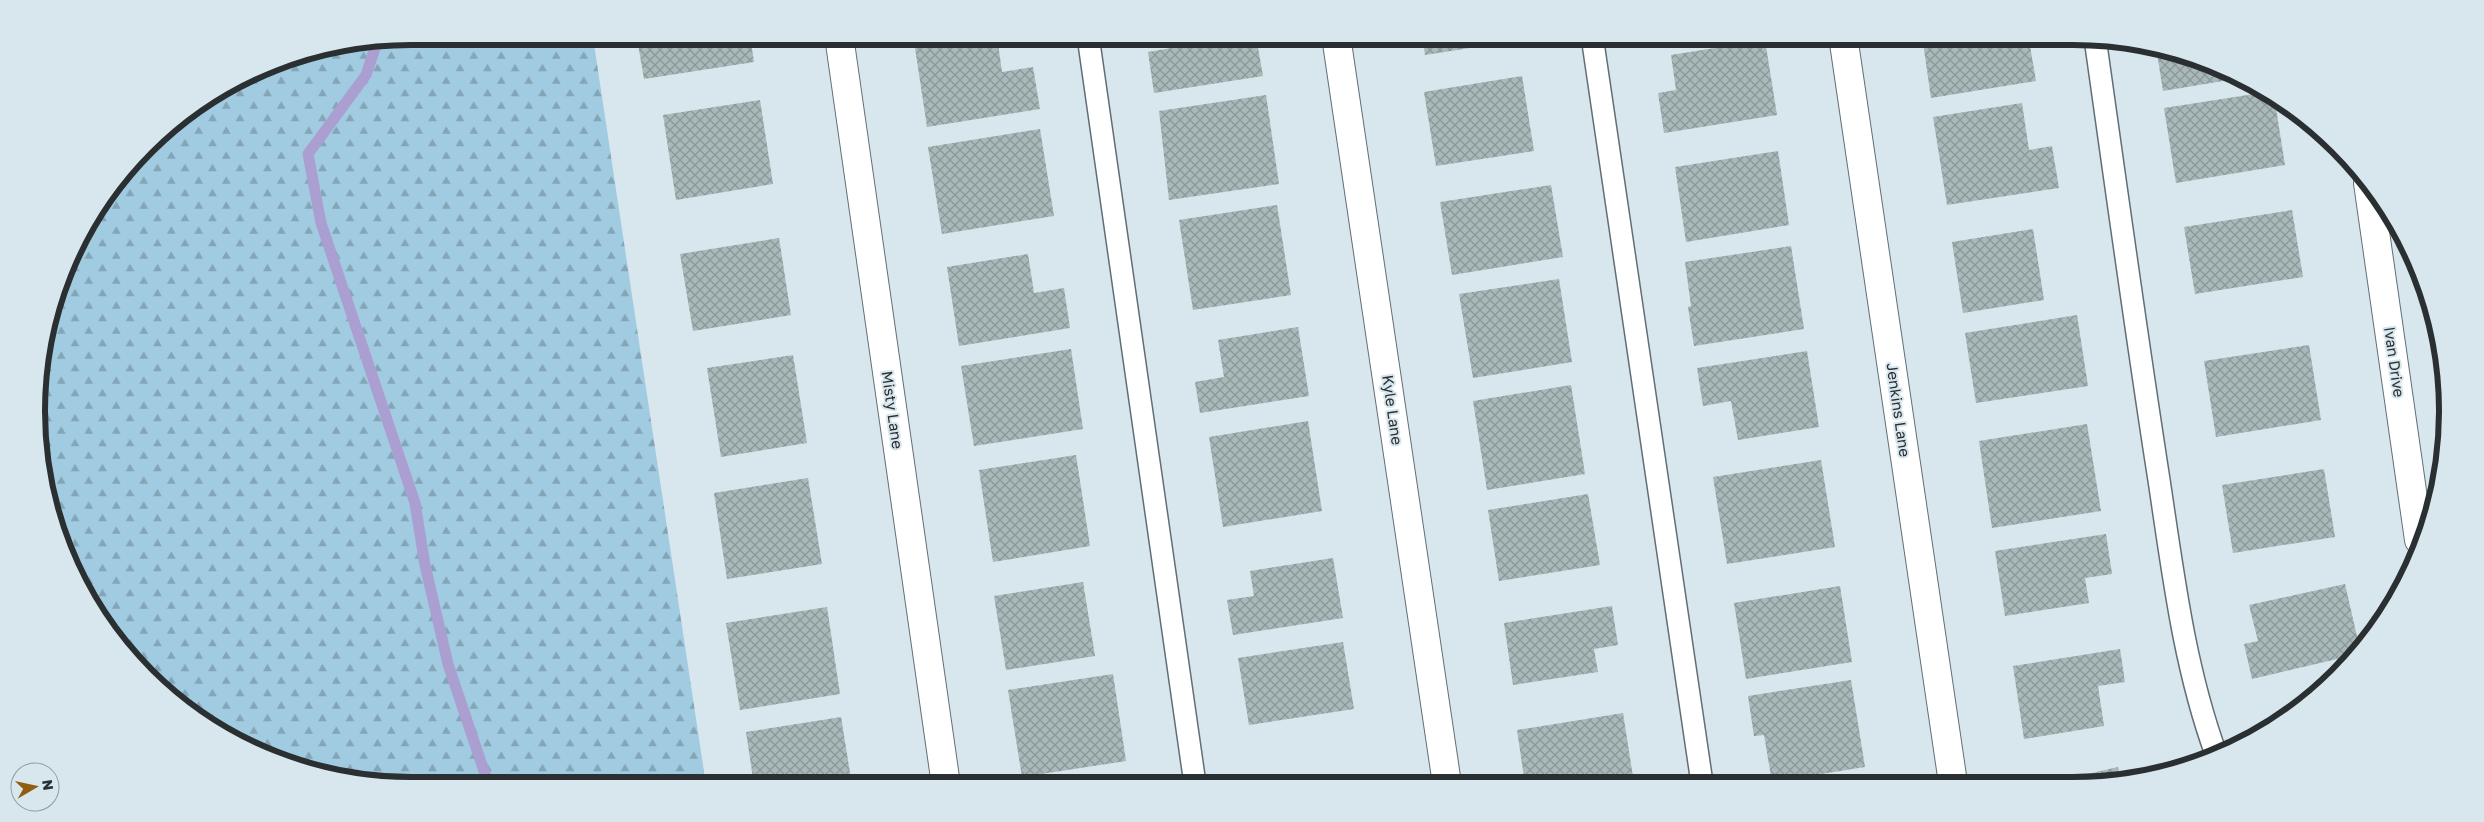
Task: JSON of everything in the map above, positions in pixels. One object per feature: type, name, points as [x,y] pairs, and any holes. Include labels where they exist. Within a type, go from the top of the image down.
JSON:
[{"type":"street","name":"Misty Lane","points":[[840,45],[945,777]]},
{"type":"street","name":"Kyle Lane","points":[[1337,45],[1446,777]]},
{"type":"street","name":"Jenkins Lane","points":[[1844,45],[1952,777]]},
{"type":"street","name":"Ivan Drive","points":[[2370,198],[2419,532]]},
{"type":"lane","points":[[1089,45],[1194,777]]},
{"type":"lane","points":[[1593,45],[1701,777]]},
{"type":"lane","points":[[2096,46],[2144,384],[2182,629],[2196,694],[2214,748]]},
{"type":"green space","points":[[594,45],[705,777],[411,777],[363,774],[316,765],[293,758],[249,739],[228,728],[188,701],[152,670],[136,652],[121,634],[94,594],[64,529],[57,506],[48,459],[45,411],[46,387],[48,363],[57,316],[64,293],[83,249],[94,228],[121,188],[152,152],[170,136],[188,121],[228,94],[293,64],[340,52],[387,46]]},
{"type":"building","points":[[638,45],[751,45],[754,62],[644,79]]},
{"type":"building","points":[[933,45],[998,45],[1002,72],[1033,67],[1040,109],[927,127],[915,48]]},
{"type":"building","points":[[1177,45],[1258,45],[1263,76],[1154,93],[1148,52],[1177,47]]},
{"type":"building","points":[[1423,45],[1489,45],[1425,55]]},
{"type":"building","points":[[1734,45],[1766,45],[1777,115],[1664,133],[1658,93],[1676,90],[1671,55]]},
{"type":"building","points":[[1923,45],[1986,45],[1986,47],[2030,45],[2036,81],[1931,98]]},
{"type":"building","points":[[2157,55],[2191,64],[2229,80],[2163,91]]},
{"type":"building","points":[[1522,76],[1534,151],[1436,166],[1424,92]]},
{"type":"building","points":[[2256,94],[2276,107],[2285,165],[2176,183],[2164,108]]},
{"type":"building","points":[[1266,95],[1279,184],[1169,200],[1159,111]]},
{"type":"building","points":[[760,100],[773,184],[676,200],[663,115]]},
{"type":"building","points":[[2022,103],[2029,150],[2052,146],[2059,188],[1947,205],[1933,117]]},
{"type":"building","points":[[1040,129],[1054,216],[942,234],[928,147]]},
{"type":"building","points":[[1778,151],[1789,225],[1686,242],[1675,167]]},
{"type":"building","points":[[1551,185],[1563,257],[1452,275],[1440,202]]},
{"type":"building","points":[[1277,205],[1291,295],[1193,310],[1179,220]]},
{"type":"building","points":[[2292,210],[2303,277],[2195,294],[2184,227]]},
{"type":"building","points":[[2033,229],[2044,300],[1963,313],[1952,242]]},
{"type":"building","points":[[779,238],[791,315],[693,331],[680,254]]},
{"type":"building","points":[[1791,246],[1804,329],[1694,346],[1688,307],[1691,306],[1685,262]]},
{"type":"building","points":[[1028,254],[1034,293],[1064,288],[1070,328],[959,346],[947,267]]},
{"type":"building","points":[[1559,279],[1572,362],[1473,378],[1459,294]]},
{"type":"building","points":[[2077,315],[2088,386],[1976,403],[1965,333]]},
{"type":"building","points":[[1298,327],[1309,396],[1200,413],[1195,382],[1224,377],[1218,340]]},
{"type":"building","points":[[2309,345],[2321,420],[2216,437],[2204,361]]},
{"type":"building","points":[[1071,349],[1083,429],[974,446],[961,366]]},
{"type":"building","points":[[1807,351],[1819,427],[1738,440],[1731,401],[1703,406],[1697,368]]},
{"type":"building","points":[[793,355],[807,443],[721,457],[707,368]]},
{"type":"building","points":[[1571,385],[1585,474],[1487,490],[1473,401]]},
{"type":"building","points":[[1308,421],[1322,511],[1223,527],[1209,437]]},
{"type":"building","points":[[2087,424],[2101,511],[1992,528],[1979,441]]},
{"type":"building","points":[[1076,455],[1090,546],[993,562],[979,470]]},
{"type":"building","points":[[1821,460],[1835,547],[1727,564],[1713,477]]},
{"type":"building","points":[[2324,469],[2335,537],[2233,553],[2222,485]]},
{"type":"building","points":[[808,478],[822,564],[727,579],[714,493]]},
{"type":"building","points":[[1588,494],[1600,565],[1499,581],[1488,510]]},
{"type":"building","points":[[2106,534],[2112,574],[2085,578],[2089,603],[2005,616],[1995,551]]},
{"type":"building","points":[[1333,558],[1343,618],[1233,635],[1227,600],[1254,596],[1250,571]]},
{"type":"building","points":[[1083,582],[1095,656],[1006,670],[994,596]]},
{"type":"building","points":[[2345,584],[2358,640],[2343,658],[2252,679],[2244,644],[2258,641],[2249,605]]},
{"type":"building","points":[[1840,586],[1852,662],[1746,679],[1734,603]]},
{"type":"building","points":[[1612,606],[1618,645],[1594,649],[1598,672],[1513,685],[1504,623]]},
{"type":"building","points":[[827,607],[840,694],[740,710],[726,623]]},
{"type":"building","points":[[1343,642],[1354,709],[1249,725],[1238,658]]},
{"type":"building","points":[[2120,649],[2125,682],[2098,686],[2104,726],[2024,739],[2013,666]]},
{"type":"building","points":[[1113,674],[1126,761],[1022,777],[1008,690]]},
{"type":"building","points":[[1851,680],[1865,767],[1803,777],[1771,777],[1764,735],[1754,736],[1748,696]]},
{"type":"building","points":[[1623,713],[1633,777],[1524,777],[1517,730]]},
{"type":"building","points":[[841,717],[851,777],[753,777],[746,732]]},
{"type":"building","points":[[2118,767],[2120,774],[2097,776],[2075,777]]},
{"type":"waterway","points":[[375,47],[366,75],[308,154],[321,223],[415,503],[425,565],[448,664],[486,777]]}]
